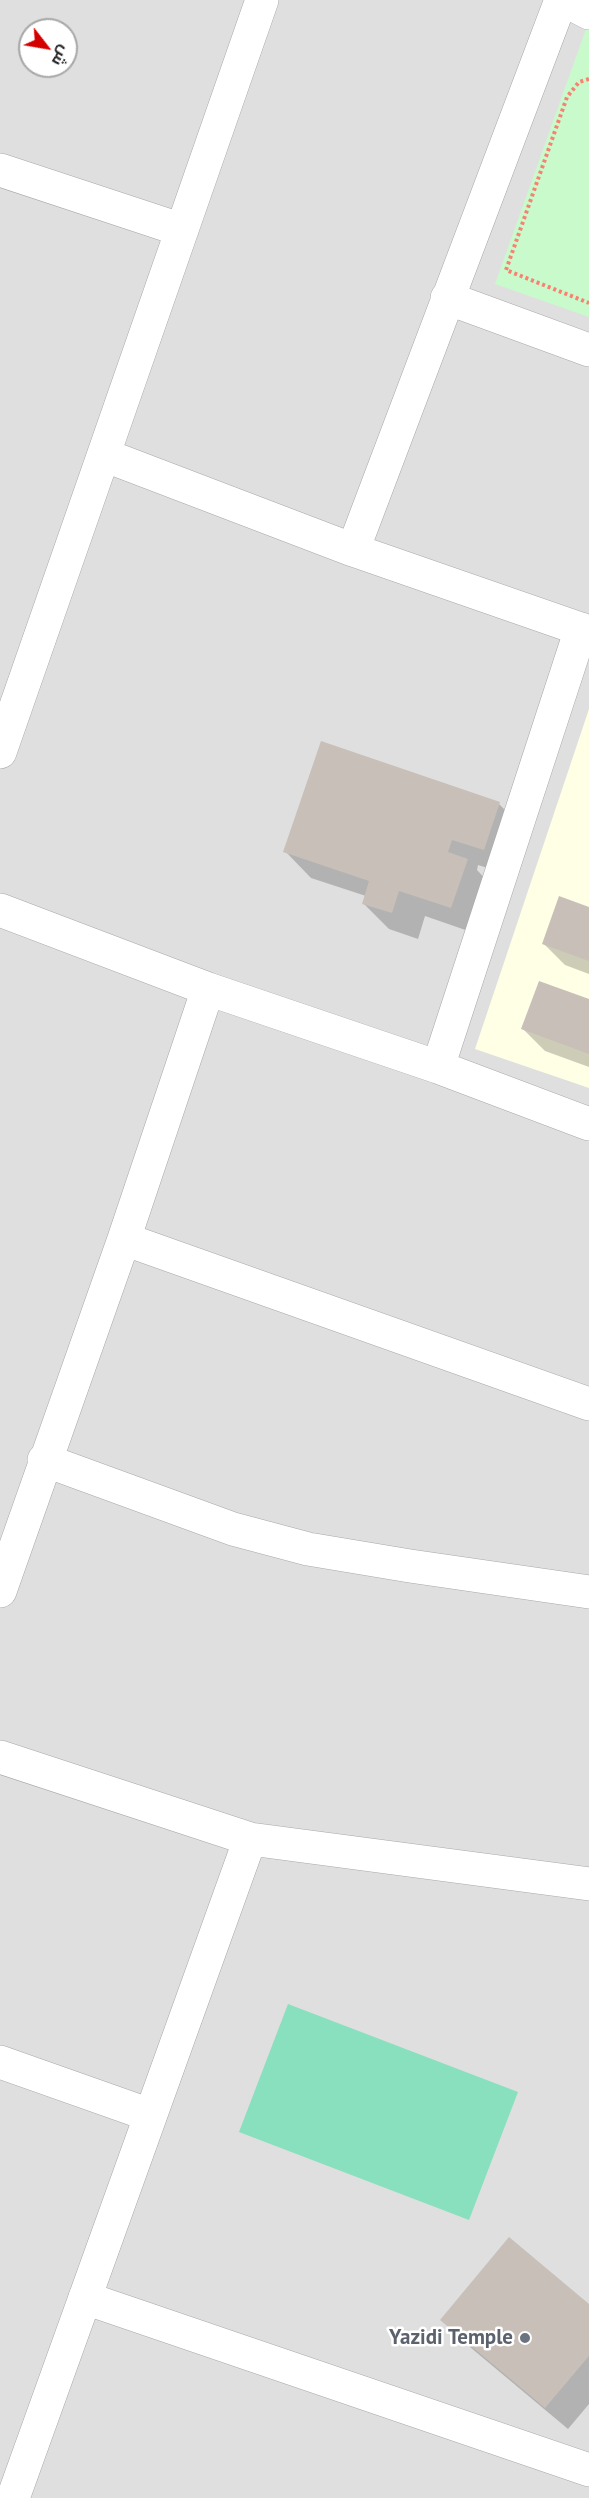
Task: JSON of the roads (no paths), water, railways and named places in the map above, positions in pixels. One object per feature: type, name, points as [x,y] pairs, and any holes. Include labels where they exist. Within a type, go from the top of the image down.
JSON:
[{"type":"street","points":[[0,752],[262,0]]},
{"type":"street","points":[[353,550],[447,298],[563,0],[589,14]]},
{"type":"street","points":[[0,170],[182,230]]},
{"type":"street","points":[[447,298],[589,350]]},
{"type":"street","points":[[104,455],[353,550],[585,631],[438,1067]]},
{"type":"street","points":[[0,910],[208,989],[438,1067],[589,1124]]},
{"type":"street","points":[[0,1591],[208,989]]},
{"type":"street","points":[[123,1239],[589,1404]]},
{"type":"street","points":[[44,1460],[233,1529],[308,1549],[589,1592]]},
{"type":"street","points":[[0,1757],[250,1839],[589,1884]]},
{"type":"street","points":[[13,2498],[250,1839]]},
{"type":"street","points":[[0,2062],[150,2115]]},
{"type":"street","points":[[85,2298],[589,2470]]},
{"type":"place","name":"Yazidi Temple","points":[[525,2338]]}]
